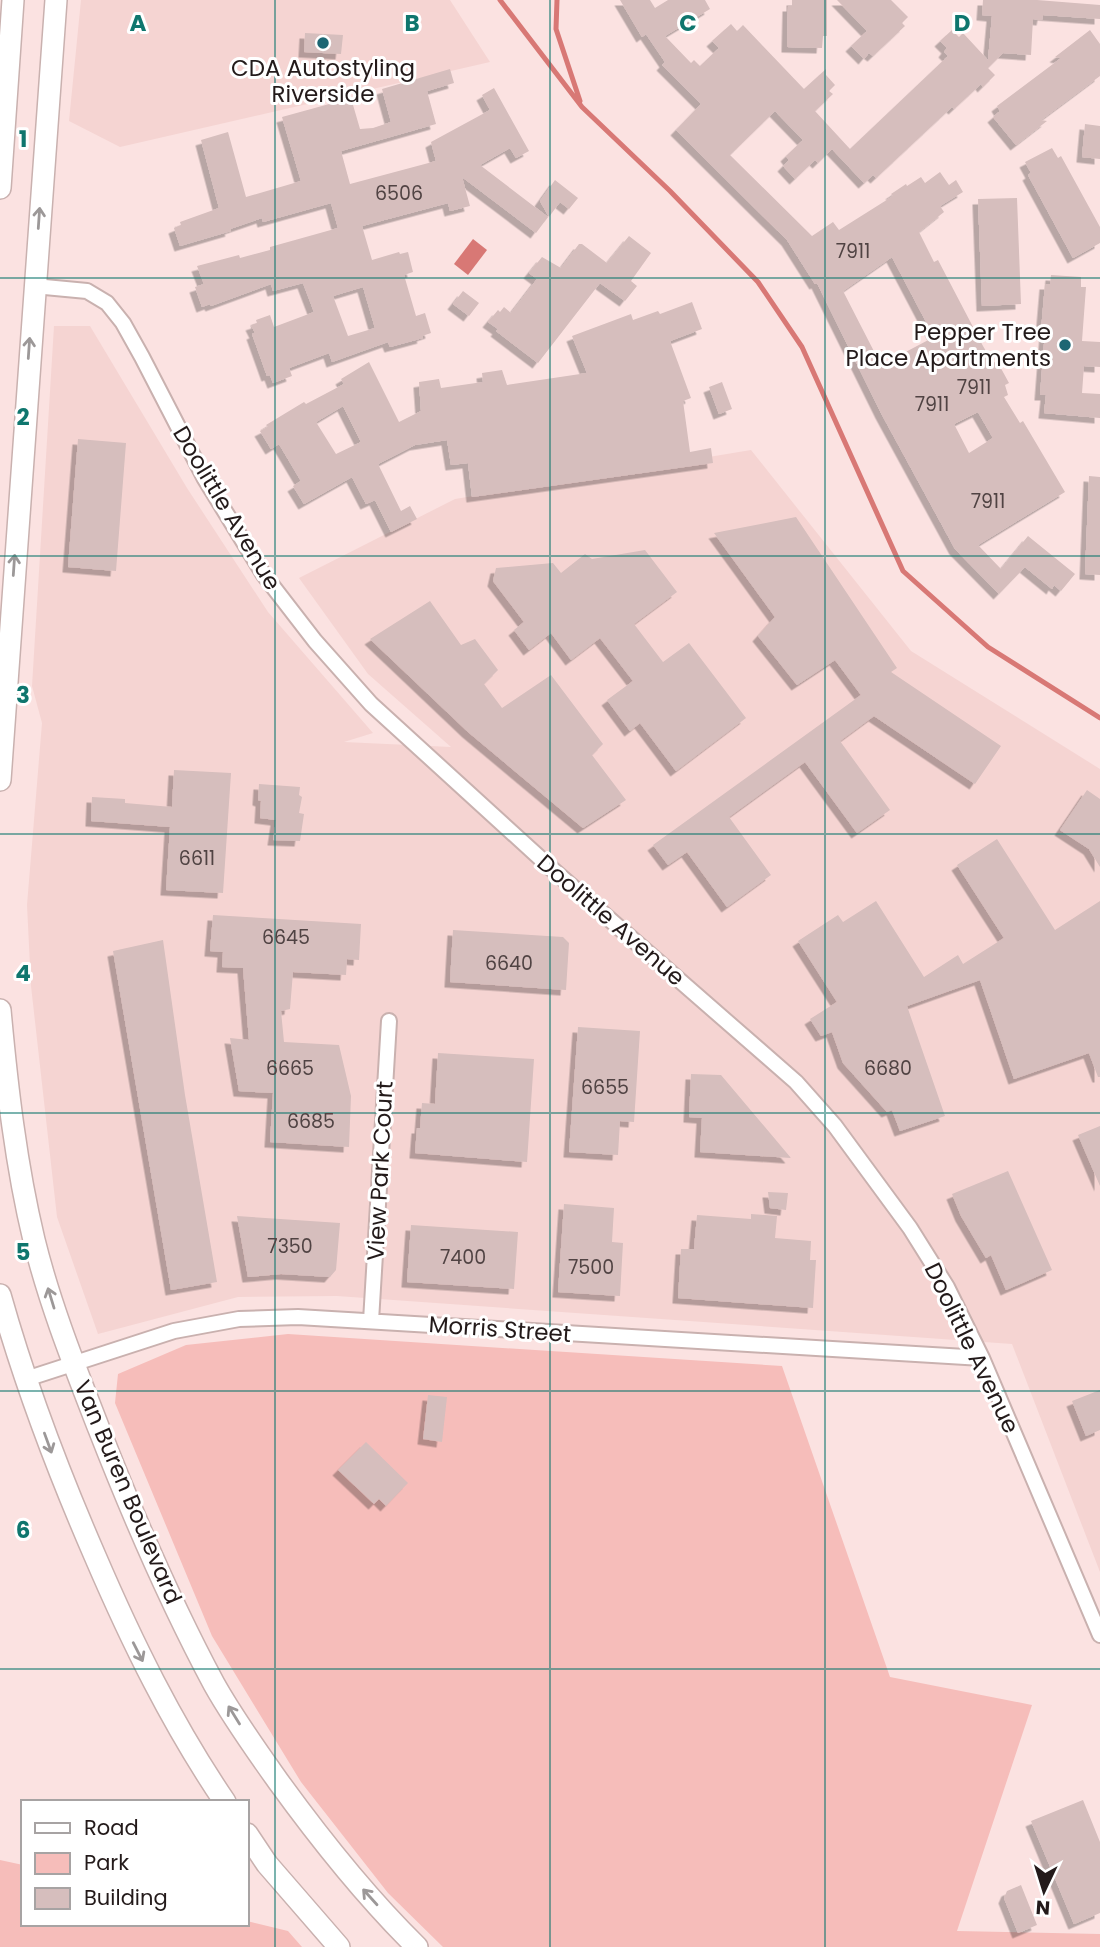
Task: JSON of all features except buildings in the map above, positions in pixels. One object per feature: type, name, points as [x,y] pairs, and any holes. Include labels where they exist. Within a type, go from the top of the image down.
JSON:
[{"type":"main road","points":[[0,188],[13,0]]},
{"type":"main road","points":[[0,780],[56,0]]},
{"type":"main road","name":"Van Buren Boulevard","points":[[0,1010],[13,1115],[34,1239],[60,1328],[135,1521],[215,1685],[256,1750],[362,1890],[416,1947]]},
{"type":"main road","points":[[0,1295],[55,1460],[127,1630],[168,1712],[224,1800]]},
{"type":"main road","points":[[248,1836],[267,1864],[339,1947]]},
{"type":"street","name":"Doolittle Avenue","points":[[34,286],[87,291],[107,303],[123,323],[205,479],[264,575],[315,641],[371,704],[552,869],[796,1082],[835,1126],[910,1228],[947,1287],[982,1358],[1100,1635]]},
{"type":"street","name":"View Park Court","points":[[371,1321],[388,1021]]},
{"type":"street","name":"Morris Street","points":[[26,1379],[174,1331],[224,1321],[298,1317],[982,1358]]},
{"type":"shaded area","points":[[81,0],[450,0],[490,62],[120,147],[69,121]]},
{"type":"shaded area","points":[[473,239],[487,250],[468,275],[454,264]]},
{"type":"shaded area","points":[[54,326],[90,326],[187,488],[268,612],[373,733],[344,742],[451,747],[368,674],[299,578],[455,499],[751,450],[911,651],[1100,769],[1100,1572],[1012,1344],[337,1296],[238,1297],[98,1334],[57,1217],[31,986],[27,905],[42,723],[32,686]]},
{"type":"green space","points":[[288,1334],[782,1366],[890,1677],[1032,1705],[957,1931],[1100,1934],[1100,1947],[443,1947],[388,1893],[301,1782],[212,1636],[115,1403],[118,1374],[186,1345]]},
{"type":"green space","points":[[0,1860],[21,1865],[21,1926],[248,1926],[248,1921],[288,1931],[302,1947],[0,1947]]},
{"type":"waterway","points":[[500,0],[582,107],[670,191],[758,282],[802,347],[903,571],[988,647],[1100,718]]},
{"type":"waterway","points":[[557,0],[556,29],[580,101]]},
{"type":"place","name":"CDA Autostyling Riverside","points":[[323,43]]},
{"type":"place","name":"Pepper Tree Place Apartments","points":[[1065,345]]}]
